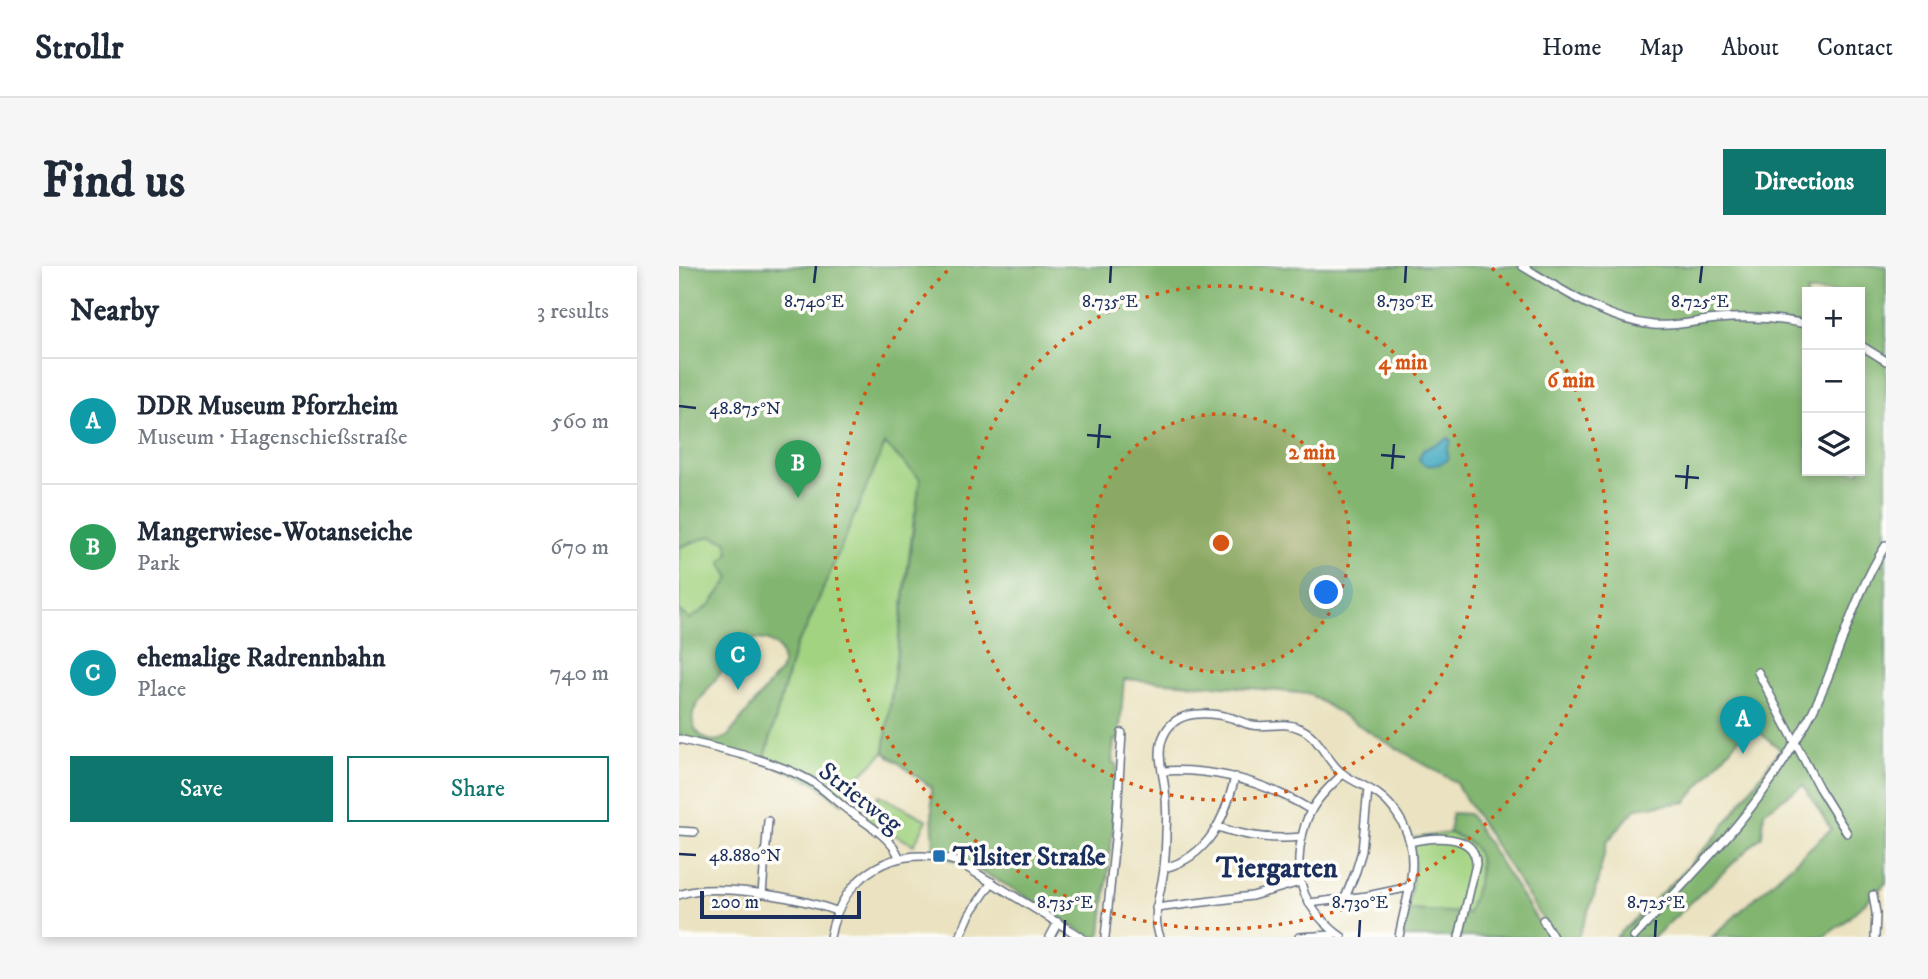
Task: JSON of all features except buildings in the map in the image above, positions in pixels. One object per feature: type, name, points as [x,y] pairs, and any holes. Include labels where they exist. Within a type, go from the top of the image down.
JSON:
[{"type":"street","points":[[1522,266],[1595,307],[1640,323],[1672,325],[1752,317],[1802,323]]},
{"type":"street","points":[[1865,348],[1886,361]]},
{"type":"street","points":[[1634,937],[1735,830],[1772,781],[1796,742],[1825,684],[1866,580],[1886,545]]},
{"type":"street","points":[[1758,672],[1819,788],[1847,832]]},
{"type":"street","points":[[1160,937],[1155,918],[1164,868],[1167,810],[1160,746],[1168,728],[1181,718],[1191,714],[1204,714],[1234,718],[1250,725],[1284,724],[1301,729],[1319,743],[1343,774],[1387,802],[1397,814],[1410,842],[1412,874],[1399,937]]},
{"type":"street","points":[[1105,937],[1122,733]]},
{"type":"street","name":"Strietweg","points":[[679,740],[773,765],[805,778],[882,835],[899,857],[914,855],[958,862],[1081,937]]},
{"type":"street","points":[[1162,771],[1206,771],[1235,777],[1275,791],[1311,810]]},
{"type":"street","points":[[1339,934],[1320,919],[1309,903],[1300,882],[1298,861],[1311,810],[1343,774]]},
{"type":"street","points":[[1164,868],[1187,861],[1202,848],[1218,827],[1227,808],[1235,777]]},
{"type":"street","points":[[1345,898],[1362,851],[1368,789]]},
{"type":"street","points":[[762,894],[768,821]]},
{"type":"street","points":[[1218,827],[1244,835],[1274,839],[1302,837]]},
{"type":"street","points":[[679,831],[694,832]]},
{"type":"street","points":[[1410,842],[1421,839],[1449,839],[1470,846],[1474,852],[1476,864],[1459,937]]},
{"type":"street","points":[[830,937],[836,911],[857,882],[879,865],[899,857]]},
{"type":"street","points":[[960,937],[970,914],[992,882]]},
{"type":"street","points":[[1156,908],[1252,896],[1300,882]]},
{"type":"street","points":[[1309,903],[1367,896],[1410,887]]},
{"type":"street","points":[[679,895],[713,890],[762,894],[836,911]]},
{"type":"street","points":[[1873,895],[1876,913],[1875,937]]},
{"type":"street","points":[[1543,920],[1553,937]]},
{"type":"street","points":[[1050,937],[1058,922]]},
{"type":"street","points":[[1299,937],[1339,934]]},
{"type":"green space","points":[[679,266],[928,466],[914,518],[884,752],[846,789],[842,804],[814,782],[764,761],[790,667],[784,645],[758,630],[679,697]]},
{"type":"green space","points":[[679,266],[1886,266],[1886,883],[1842,924],[1823,937],[1712,937],[1831,829],[1803,785],[1764,812],[1762,836],[1654,937],[1616,937],[1717,835],[1780,749],[1750,725],[1686,802],[1636,808],[1607,842],[1594,896],[1578,937],[1554,937],[1455,782],[1309,694],[1124,679],[1119,740],[1114,740],[1112,763],[1117,764],[1113,829],[1101,933],[1098,937],[1090,937],[995,879],[934,854],[931,787],[884,752],[920,479],[885,444],[806,629],[796,644],[764,761],[679,739],[679,611],[690,619],[710,605],[730,578],[721,563],[729,553],[726,541],[711,536],[679,547]],"holes":[[[756,639],[774,644],[780,652],[781,670],[728,736],[715,741],[706,739],[694,727],[693,713],[746,644]]]},
{"type":"green space","points":[[879,795],[927,820],[914,845],[866,820]]},
{"type":"green space","points":[[1452,813],[1469,814],[1548,937],[1402,937],[1408,910],[1468,913],[1478,880],[1480,862],[1472,844],[1449,833]]},
{"type":"green space","points":[[1449,833],[1469,842],[1478,854],[1480,862],[1468,914],[1408,910],[1414,870],[1413,838]]},
{"type":"water","points":[[1449,438],[1451,442],[1446,461],[1431,466],[1421,461],[1419,458],[1423,450]]},
{"type":"place","name":"Mangerwiese-Wotanseiche","points":[[798,498]]},
{"type":"place","name":"ehemalige Radrennbahn","points":[[738,690]]},
{"type":"place","name":"DDR Museum Pforzheim","points":[[1743,754]]},
{"type":"place","name":"Tilsiter Straße","points":[[939,856]]},
{"type":"district","name":"Tiergarten","points":[[1277,867]]}]
